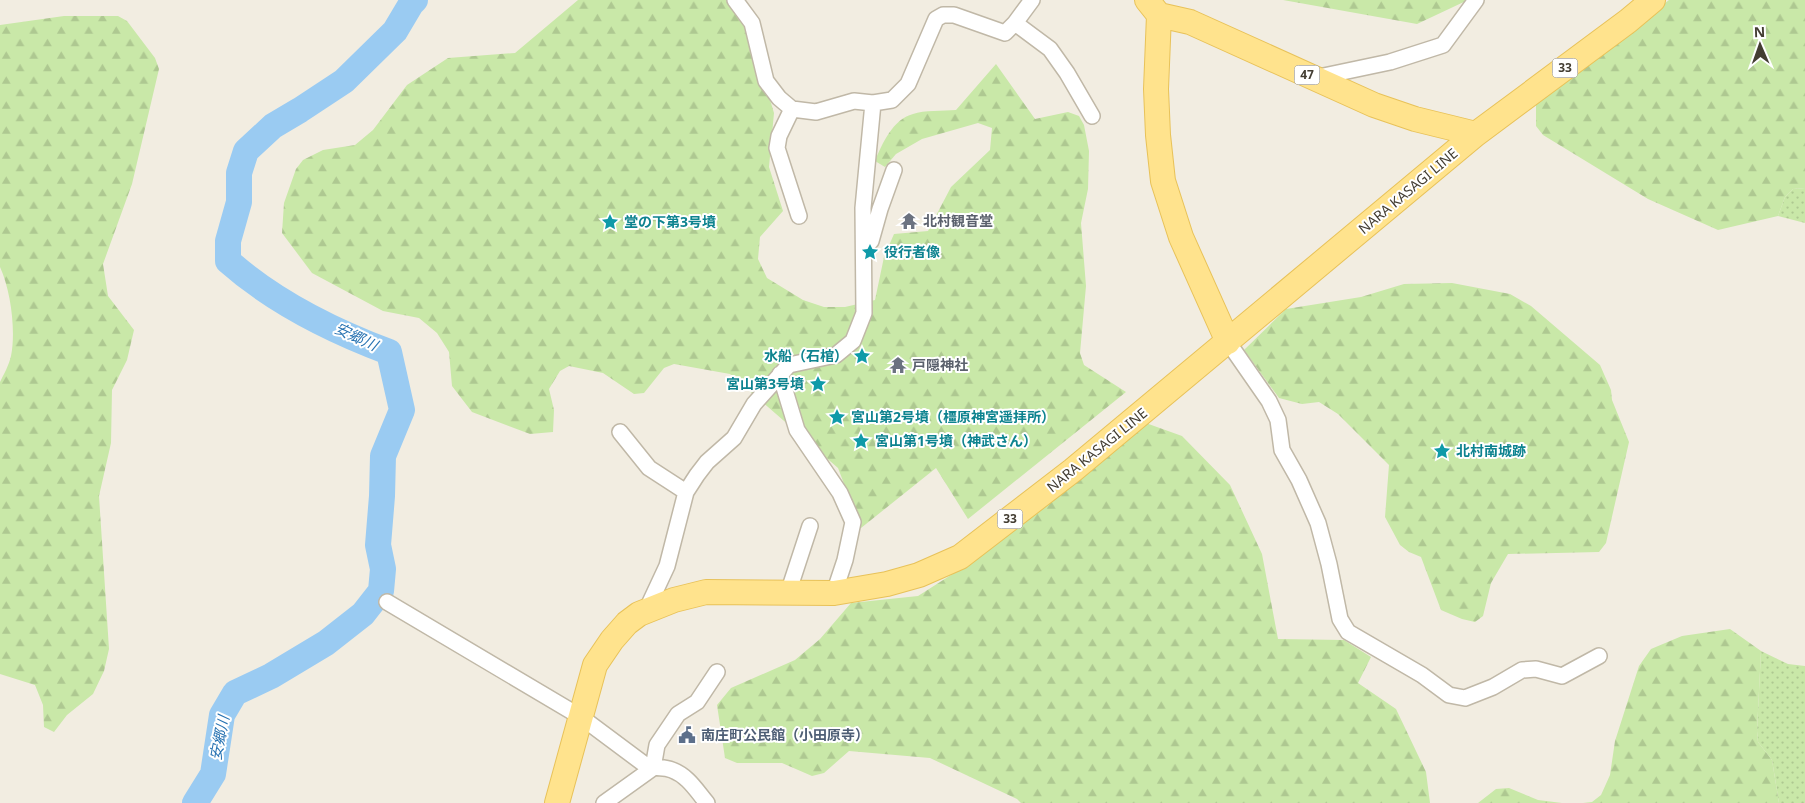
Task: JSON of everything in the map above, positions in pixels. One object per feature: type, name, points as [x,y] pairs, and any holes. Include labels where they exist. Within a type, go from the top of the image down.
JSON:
[{"type":"main road","name":"NARA KASAGI LINE","points":[[556,803],[595,665],[612,640],[627,623],[639,614],[674,600],[706,592],[834,593],[888,584],[919,575],[960,557],[1073,470],[1476,134],[1620,27],[1653,0]]},
{"type":"main road","name":"47","points":[[1228,342],[1182,237],[1163,181],[1158,135],[1153,7],[1374,105],[1414,119],[1476,134]]},
{"type":"street","points":[[736,0],[752,23],[766,81],[778,98],[792,109],[816,112],[854,101],[873,103],[892,100],[908,84],[936,19],[943,15],[954,15],[1005,33],[1015,24],[1032,0]]},
{"type":"street","points":[[1314,78],[1390,62],[1443,45],[1476,0]]},
{"type":"street","points":[[1015,24],[1050,48],[1092,116]]},
{"type":"street","points":[[646,611],[667,566],[686,492],[707,462],[734,438],[754,404],[789,365],[836,355],[852,341],[864,313],[863,208],[873,103]]},
{"type":"street","points":[[792,109],[779,136],[777,148],[799,216]]},
{"type":"street","points":[[864,248],[871,241],[894,170]]},
{"type":"street","points":[[1228,342],[1269,401],[1278,420],[1282,450],[1299,480],[1318,523],[1329,564],[1340,619],[1348,632],[1422,675],[1449,695],[1465,698],[1493,687],[1522,670],[1536,670],[1562,676],[1599,656]]},
{"type":"street","points":[[780,374],[797,430],[840,494],[852,522],[845,560],[834,593]]},
{"type":"street","points":[[620,432],[649,468],[686,492]]},
{"type":"street","points":[[788,593],[810,526]]},
{"type":"street","points":[[387,602],[581,717],[644,764],[653,768],[670,769],[688,778],[707,803]]},
{"type":"street","points":[[604,803],[653,768],[657,745],[678,714],[697,702],[717,672]]},
{"type":"green space","points":[[578,0],[726,0],[749,30],[774,113],[769,167],[783,211],[760,237],[758,259],[767,278],[803,300],[824,307],[845,307],[875,300],[884,257],[894,234],[928,231],[951,187],[990,150],[992,128],[978,123],[922,139],[896,154],[885,167],[875,161],[889,133],[900,121],[917,113],[956,110],[996,64],[1035,119],[1068,112],[1079,116],[1084,125],[1089,151],[1088,189],[1081,223],[1086,286],[1080,353],[1084,365],[1126,392],[968,519],[936,468],[861,528],[838,468],[730,374],[674,364],[664,368],[644,393],[634,394],[603,373],[569,366],[560,371],[549,389],[554,410],[553,432],[530,434],[472,412],[452,386],[449,352],[437,333],[419,318],[383,311],[312,273],[282,233],[284,203],[296,169],[303,160],[323,150],[355,145],[373,130],[407,85],[448,58],[515,53]]},
{"type":"green space","points":[[1283,0],[1468,0],[1417,24]]},
{"type":"green space","points":[[1669,0],[1805,0],[1805,188],[1793,189],[1785,197],[1778,216],[1718,230],[1648,199],[1543,135],[1536,126],[1536,104]]},
{"type":"green space","points":[[64,16],[118,16],[127,21],[155,58],[159,69],[132,184],[103,264],[108,296],[134,330],[127,360],[112,390],[111,443],[99,496],[109,649],[104,671],[93,694],[67,715],[54,732],[44,727],[43,705],[35,685],[0,674],[0,382],[10,359],[13,323],[10,299],[0,267],[0,25]]},
{"type":"green space","points":[[1805,188],[1805,223],[1778,216],[1785,197],[1793,189]]},
{"type":"green space","points":[[1452,283],[1510,294],[1531,306],[1600,365],[1629,442],[1606,543],[1599,552],[1508,554],[1491,583],[1483,616],[1475,622],[1441,610],[1421,557],[1409,552],[1400,545],[1385,517],[1389,465],[1338,414],[1319,402],[1302,404],[1279,398],[1244,350],[1286,309],[1361,297],[1404,284]]},
{"type":"green space","points":[[1143,422],[1182,436],[1230,485],[1262,554],[1278,639],[1344,640],[1371,657],[1358,683],[1396,709],[1426,772],[1430,803],[1021,803],[1017,799],[930,758],[849,751],[824,773],[812,776],[782,763],[737,763],[725,758],[717,705],[731,688],[795,660],[820,639],[851,603],[918,596],[962,568]]},
{"type":"green space","points":[[1730,629],[1761,651],[1758,742],[1772,760],[1779,803],[1583,803],[1592,802],[1601,795],[1610,775],[1615,741],[1639,666],[1651,649],[1682,636]]},
{"type":"green space","points":[[1761,651],[1788,664],[1805,666],[1805,803],[1779,803],[1772,760],[1758,742]]},
{"type":"green space","points":[[1509,788],[1538,800],[1562,803],[1478,803],[1496,789]]},
{"type":"waterway","name":"安郷川","points":[[195,803],[213,774],[222,715],[235,693],[271,676],[326,643],[363,614],[381,591],[383,569],[378,545],[383,456],[402,410],[389,352],[347,335],[304,314],[264,289],[228,261],[228,241],[239,202],[239,173],[246,151],[273,126],[344,81],[395,31],[415,0]]},
{"type":"place","name":"北村観音堂","points":[[909,221]]},
{"type":"place","name":"堂の下第3号墳","points":[[610,222]]},
{"type":"place","name":"役行者像","points":[[870,252]]},
{"type":"place","name":"水船（石棺）","points":[[862,356]]},
{"type":"place","name":"戸隠神社","points":[[898,365]]},
{"type":"place","name":"宮山第3号墳","points":[[818,384]]},
{"type":"place","name":"宮山第2号墳（橿原神宮遥拝所）","points":[[837,417]]},
{"type":"place","name":"宮山第1号墳（神武さん）","points":[[861,441]]},
{"type":"place","name":"北村南城跡","points":[[1442,451]]},
{"type":"place","name":"南庄町公民館（小田原寺）","points":[[687,735]]}]
